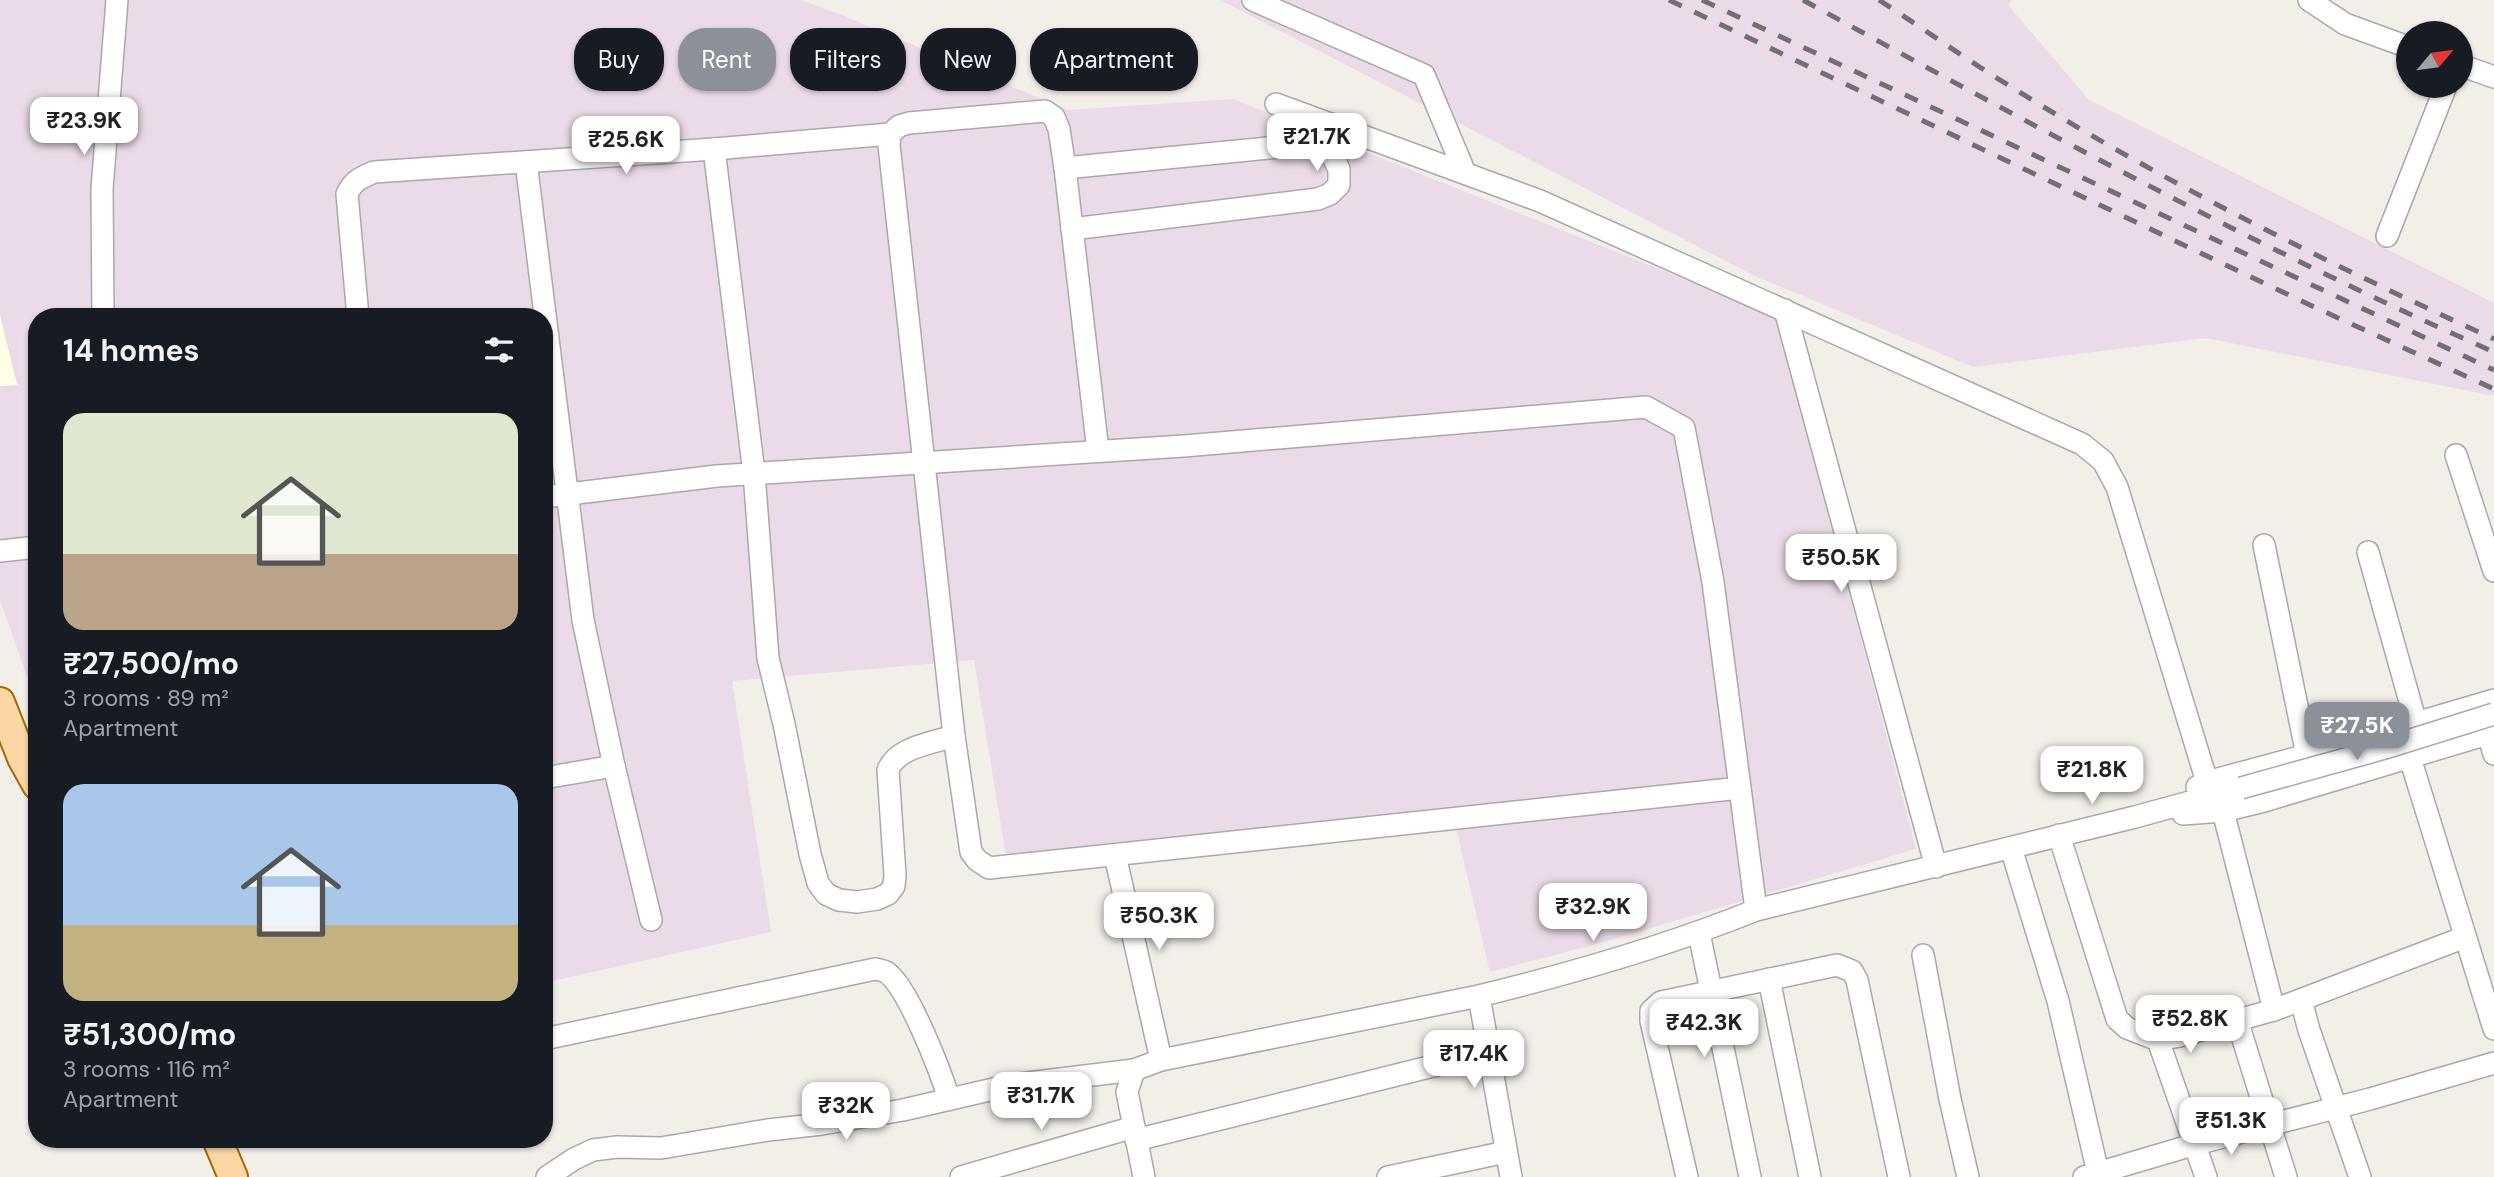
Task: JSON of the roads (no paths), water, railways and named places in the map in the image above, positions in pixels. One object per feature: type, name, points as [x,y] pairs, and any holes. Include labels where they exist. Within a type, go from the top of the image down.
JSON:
[{"type":"main road","points":[[0,702],[28,769]]},
{"type":"main road","points":[[221,1148],[233,1177]]},
{"type":"street","points":[[103,308],[102,189],[117,0]]},
{"type":"street","points":[[1253,0],[1424,75],[1465,173]]},
{"type":"street","points":[[2309,0],[2345,24],[2396,43]]},
{"type":"street","points":[[2473,70],[2494,77]]},
{"type":"street","points":[[2387,236],[2441,98]]},
{"type":"street","points":[[1276,104],[1540,201],[2082,444],[2102,461],[2117,487],[2207,782]]},
{"type":"street","points":[[357,308],[347,194],[352,184],[374,173],[890,134],[899,126],[909,123],[1045,111],[1054,117],[1059,129],[1065,168],[1097,451]]},
{"type":"street","points":[[890,134],[889,145],[954,736],[971,852],[977,860],[989,868],[1740,788]]},
{"type":"street","points":[[1065,168],[1309,145],[1329,150],[1339,169],[1339,185],[1330,194],[1318,199],[1072,229]]},
{"type":"street","points":[[714,149],[754,473],[768,658],[810,854],[818,884],[826,894],[839,900],[857,902],[888,894],[894,886],[895,875],[888,770],[899,755],[954,736]]},
{"type":"street","points":[[526,162],[544,308]]},
{"type":"street","points":[[1785,310],[1936,867]]},
{"type":"street","points":[[553,387],[583,620],[651,920]]},
{"type":"street","points":[[553,496],[717,475],[1097,451],[1646,407],[1684,428],[1713,582],[1756,910]]},
{"type":"street","points":[[2456,455],[2494,571]]},
{"type":"street","points":[[2264,545],[2307,755]]},
{"type":"street","points":[[0,551],[28,548]]},
{"type":"street","points":[[2368,552],[2408,725],[2409,758],[2494,1029]]},
{"type":"street","points":[[2135,817],[2207,782],[2408,725],[2490,716]]},
{"type":"street","points":[[2135,817],[2223,811],[2264,801],[2409,758],[2490,716]]},
{"type":"street","points":[[2490,716],[2494,754]]},
{"type":"street","points":[[547,1177],[593,1150],[673,1146],[822,1124],[949,1100],[1011,1085],[1133,1070],[1161,1060],[1479,996],[1529,984],[1699,933],[1756,910],[2135,817],[2490,716]]},
{"type":"street","points":[[553,776],[614,766]]},
{"type":"street","points":[[2223,811],[2274,1010]]},
{"type":"street","points":[[2059,835],[2117,1019],[2127,1028],[2158,1040],[2274,1010],[2465,937]]},
{"type":"street","points":[[2011,848],[2058,1001],[2094,1176],[2196,1144],[2494,1063]]},
{"type":"street","points":[[1115,855],[1161,1060]]},
{"type":"street","points":[[1699,933],[1751,1177]]},
{"type":"street","points":[[1923,955],[1950,1099],[1968,1177]]},
{"type":"street","points":[[1686,1177],[1651,1011],[1661,1002],[1837,965],[1853,971],[1857,980],[1899,1177]]},
{"type":"street","points":[[553,1037],[876,969],[886,972],[897,984],[938,1064],[949,1100]]},
{"type":"street","points":[[1769,979],[1810,1177]]},
{"type":"street","points":[[1479,996],[1511,1177]]},
{"type":"street","points":[[2301,1000],[2360,1177]]},
{"type":"street","points":[[2237,1020],[2287,1177]]},
{"type":"street","points":[[2158,1040],[2206,1177]]},
{"type":"street","points":[[961,1177],[1135,1133],[1489,1052]]},
{"type":"street","points":[[1133,1070],[1127,1092],[1143,1177]]},
{"type":"street","points":[[1388,1177],[1506,1152]]},
{"type":"railway","points":[[1669,0],[2312,306],[2494,389]]},
{"type":"railway","points":[[1702,0],[2494,370]]},
{"type":"railway","points":[[1803,0],[2231,228],[2494,352]]},
{"type":"railway","points":[[1879,0],[2071,123],[2189,190],[2371,282],[2494,339]]}]
